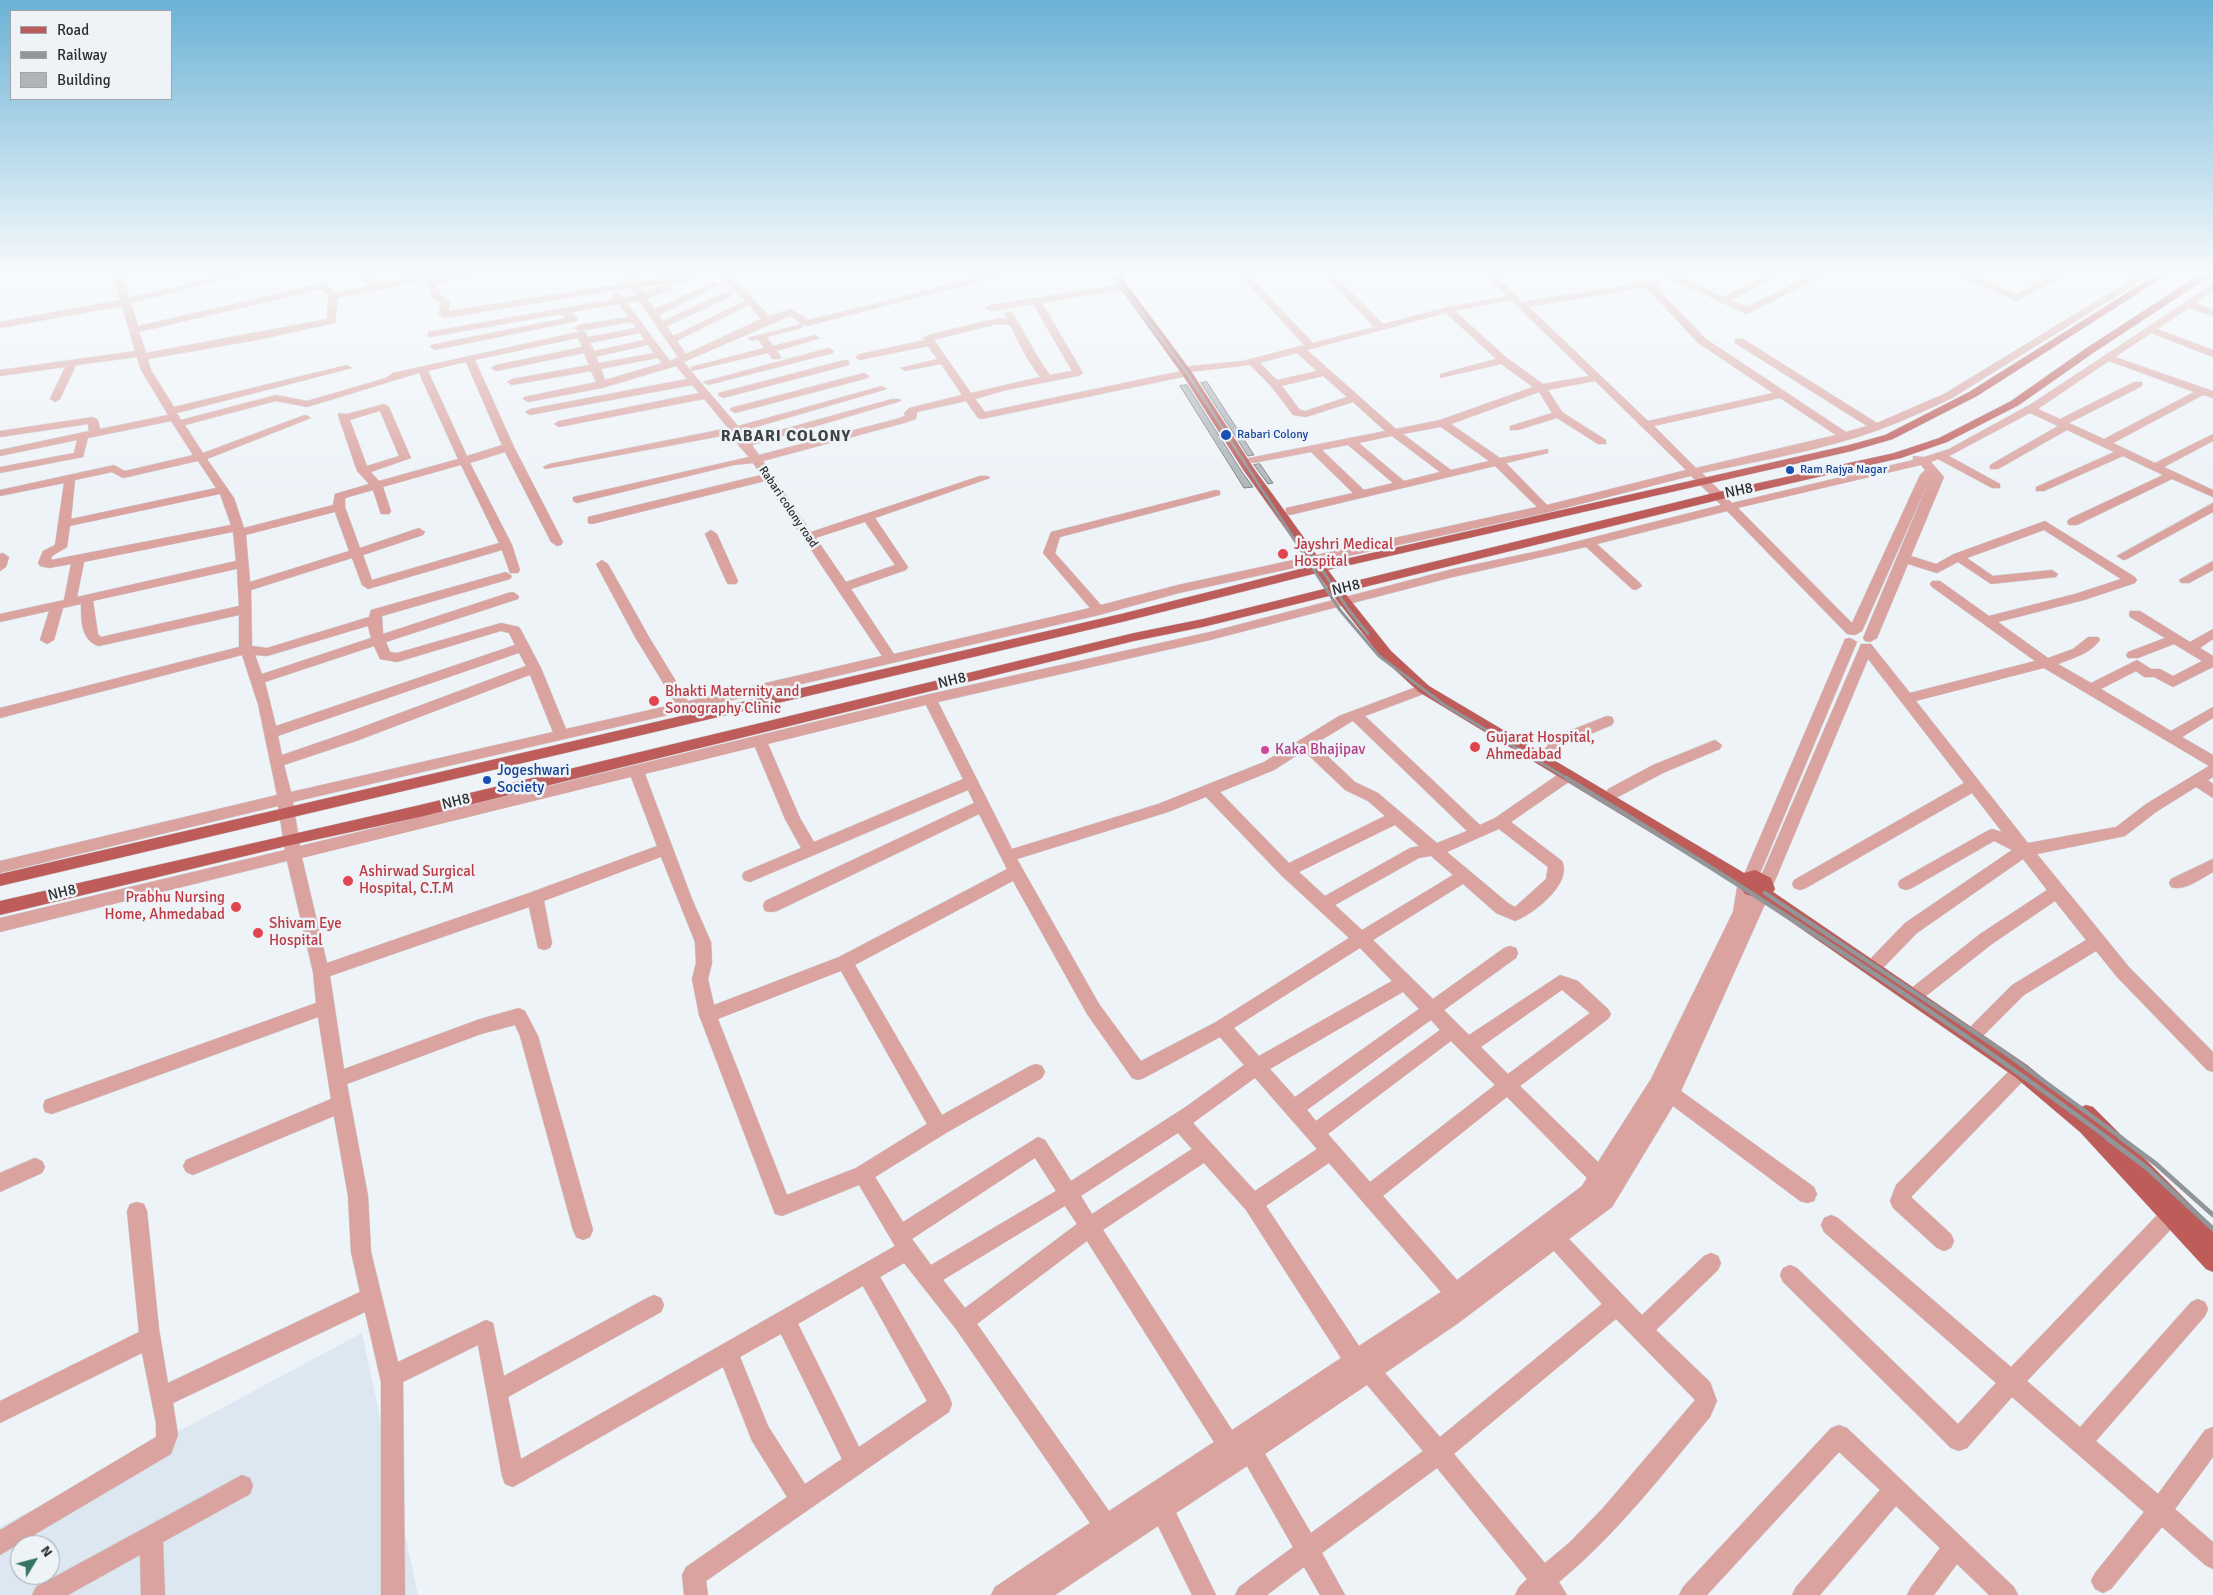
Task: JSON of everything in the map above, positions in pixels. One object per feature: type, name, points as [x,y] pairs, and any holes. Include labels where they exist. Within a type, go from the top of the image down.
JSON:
[{"type":"main road","points":[[1169,345],[1253,460],[1320,563],[1386,654],[1424,689],[1756,884],[2021,1071],[2087,1126],[2213,1262]]},
{"type":"main road","points":[[1170,345],[1250,472],[1286,513]]},
{"type":"main road","name":"NH8","points":[[0,880],[286,805],[1113,620],[1303,572],[1320,563],[1699,476],[1852,448],[1889,437],[1988,379],[2008,372],[2050,345]]},
{"type":"main road","name":"NH8","points":[[0,908],[292,846],[420,811],[611,763],[1344,595],[1718,496],[1903,454],[1943,440],[2015,403],[2099,345]]},
{"type":"main road","points":[[1344,595],[1393,651],[1428,682],[1613,793],[1756,884],[1878,962],[2027,1064],[2097,1121],[2213,1241]]},
{"type":"street","points":[[138,345],[146,370],[175,418],[223,490],[239,530],[246,609],[245,650],[265,704],[286,805],[292,846],[322,972],[325,1007],[358,1196],[361,1252],[391,1377],[394,1595]]},
{"type":"street","points":[[0,373],[203,345]]},
{"type":"street","points":[[435,347],[482,345]]},
{"type":"street","points":[[0,453],[276,398],[307,404],[390,380],[397,375],[468,358],[560,345]]},
{"type":"street","points":[[496,368],[573,345]]},
{"type":"street","points":[[512,382],[579,345]]},
{"type":"street","points":[[586,345],[602,385]]},
{"type":"street","points":[[605,345],[660,355],[676,361]]},
{"type":"street","points":[[654,345],[660,355]]},
{"type":"street","points":[[673,345],[676,361]]},
{"type":"street","points":[[528,399],[602,385],[676,361],[709,345]]},
{"type":"street","points":[[767,345],[813,408]]},
{"type":"street","points":[[696,369],[788,345]]},
{"type":"street","points":[[860,357],[915,345]]},
{"type":"street","points":[[934,345],[982,416],[1188,371],[1252,361],[1314,345]]},
{"type":"street","points":[[1026,345],[1046,380]]},
{"type":"street","points":[[577,499],[734,462],[756,459],[900,421],[912,417],[909,413],[913,410],[969,398],[1004,387],[1078,373],[1062,345]]},
{"type":"street","points":[[1302,345],[1325,372],[1393,432],[1448,473]]},
{"type":"street","points":[[1487,345],[1503,360],[1541,388],[1558,414],[1602,442]]},
{"type":"street","points":[[1563,345],[1699,476],[1816,593],[1852,635],[1868,642],[1906,700],[2123,972],[2213,1064]]},
{"type":"street","points":[[1709,345],[1845,436]]},
{"type":"street","points":[[1746,345],[1876,426]]},
{"type":"street","points":[[0,867],[286,805],[561,735],[1099,611],[1178,589],[1320,563],[1545,508],[1699,476],[1845,436],[1916,412],[1988,379],[2039,345]]},
{"type":"street","points":[[0,925],[292,846],[636,770],[930,699],[1210,636],[1344,595],[1453,573],[1728,507],[1928,465],[1941,455],[2030,409],[2124,345]]},
{"type":"street","points":[[2191,345],[2213,354]]},
{"type":"street","points":[[708,382],[829,351]]},
{"type":"street","points":[[2106,357],[2174,383],[2181,382],[2210,393]]},
{"type":"street","points":[[468,358],[508,447],[557,542]]},
{"type":"street","points":[[904,368],[945,360]]},
{"type":"street","points":[[1444,376],[1503,360]]},
{"type":"street","name":"Rabari colony road","points":[[676,361],[707,395],[756,459],[767,478],[891,659]]},
{"type":"street","points":[[1252,361],[1275,384],[1293,410],[1301,414],[1355,398]]},
{"type":"street","points":[[55,399],[72,363]]},
{"type":"street","points":[[723,395],[845,363]]},
{"type":"street","points":[[175,418],[347,368]]},
{"type":"street","points":[[422,369],[464,461],[506,545],[510,573],[376,613],[373,620],[378,640],[385,656],[397,658],[501,627],[514,630],[534,668],[561,735]]},
{"type":"street","points":[[1275,384],[1325,372]]},
{"type":"street","points":[[736,410],[864,376]]},
{"type":"street","points":[[1253,460],[1443,423],[1541,388],[1596,378]]},
{"type":"street","points":[[530,412],[694,381]]},
{"type":"street","points":[[1994,467],[2063,424],[2138,384]]},
{"type":"street","points":[[549,467],[734,430],[882,390]]},
{"type":"street","points":[[2105,443],[2210,393]]},
{"type":"street","points":[[1645,425],[1782,394]]},
{"type":"street","points":[[559,424],[707,395]]},
{"type":"street","points":[[744,444],[896,401]]},
{"type":"street","points":[[363,471],[405,458],[384,407],[343,417],[363,471],[376,486],[386,511]]},
{"type":"street","points":[[2030,409],[2213,494]]},
{"type":"street","points":[[1514,428],[1558,414]]},
{"type":"street","points":[[0,493],[114,468],[123,475],[201,457],[306,418]]},
{"type":"street","points":[[0,434],[93,420],[89,435],[79,455],[0,470]]},
{"type":"street","points":[[1443,423],[1498,462],[1545,508]]},
{"type":"street","points":[[2156,467],[2213,437]]},
{"type":"street","points":[[1349,440],[1401,484]]},
{"type":"street","points":[[506,545],[368,586],[339,508],[339,496],[508,447]]},
{"type":"street","points":[[1313,448],[1360,493]]},
{"type":"street","points":[[1286,513],[1360,493],[1544,451]]},
{"type":"street","points":[[2040,489],[2123,452]]},
{"type":"street","points":[[1003,1595],[1106,1526],[1240,1448],[1362,1366],[1589,1194],[1657,1085],[1740,912],[1756,884],[1868,642],[1938,477],[1928,465],[1903,454]]},
{"type":"street","points":[[1941,455],[1996,486]]},
{"type":"street","points":[[1362,1366],[1450,1317],[1606,1200],[1671,1094],[1756,884],[1852,635],[1926,474],[1928,465]]},
{"type":"street","points":[[2073,522],[2172,474]]},
{"type":"street","points":[[70,478],[61,547],[47,554],[44,563],[49,564],[239,530],[339,508]]},
{"type":"street","points":[[592,520],[758,478],[767,478]]},
{"type":"street","points":[[808,537],[984,478]]},
{"type":"street","points":[[64,524],[223,490]]},
{"type":"street","points":[[1099,611],[1049,552],[1055,535],[1216,493]]},
{"type":"street","points":[[2123,556],[2213,507]]},
{"type":"street","points":[[842,588],[902,567],[868,517]]},
{"type":"street","points":[[1903,558],[1937,569],[1958,558],[2044,525],[2131,580],[2080,597],[1986,620]]},
{"type":"street","points":[[244,588],[419,532]]},
{"type":"street","points":[[711,534],[732,581]]},
{"type":"street","points":[[1588,542],[1636,586]]},
{"type":"street","points":[[0,558],[2,557],[0,567]]},
{"type":"street","points":[[1958,558],[1991,580],[2052,574]]},
{"type":"street","points":[[70,602],[78,559]]},
{"type":"street","points":[[0,618],[241,564]]},
{"type":"street","points":[[602,564],[642,637],[684,706]]},
{"type":"street","points":[[2186,580],[2213,565]]},
{"type":"street","points":[[1936,584],[2046,663],[2213,762]]},
{"type":"street","points":[[257,680],[513,596]]},
{"type":"street","points":[[86,599],[87,619],[95,640],[100,642],[246,609]]},
{"type":"street","points":[[47,640],[57,605]]},
{"type":"street","points":[[2135,614],[2213,662]]},
{"type":"street","points":[[0,713],[245,650],[267,652],[373,620]]},
{"type":"street","points":[[2190,648],[2213,633]]},
{"type":"street","points":[[2133,655],[2175,639]]},
{"type":"street","points":[[1906,700],[2046,663],[2078,652],[2093,640]]},
{"type":"street","points":[[270,734],[522,647]]},
{"type":"street","points":[[2089,690],[2137,665],[2149,674],[2155,672],[2173,682],[2213,662]]},
{"type":"street","points":[[276,762],[354,736],[534,668]]},
{"type":"street","points":[[1008,856],[1163,808],[1269,766],[1344,719],[1424,689]]},
{"type":"street","points":[[930,699],[1016,872],[1093,1009],[1138,1072],[1222,1026],[1465,874]]},
{"type":"street","points":[[2170,738],[2213,712]]},
{"type":"street","points":[[1355,715],[1478,832]]},
{"type":"street","points":[[1548,754],[1559,741],[1607,720]]},
{"type":"street","points":[[759,740],[792,819],[810,849]]},
{"type":"street","points":[[1306,744],[1350,786],[1373,797],[1436,849],[1502,908],[1515,914],[1523,910],[1554,882],[1556,865],[1500,822]]},
{"type":"street","points":[[1613,793],[1658,769],[1716,745]]},
{"type":"street","points":[[636,770],[703,942],[704,963],[700,979],[708,1015],[782,1207],[863,1174],[939,1127],[1036,1072]]},
{"type":"street","points":[[1878,962],[1911,928],[2024,850],[2120,832],[2151,808],[2213,770]]},
{"type":"street","points":[[1324,904],[1416,852],[1436,849],[1500,822],[1568,775]]},
{"type":"street","points":[[2197,780],[2213,792]]},
{"type":"street","points":[[750,876],[971,782]]},
{"type":"street","points":[[1800,884],[1973,785]]},
{"type":"street","points":[[1209,790],[1287,871],[1361,939],[1454,1030],[1599,1177]]},
{"type":"street","points":[[771,906],[984,805]]},
{"type":"street","points":[[1287,871],[1397,817]]},
{"type":"street","points":[[1906,884],[1992,835],[2006,839],[2024,850]]},
{"type":"street","points":[[322,972],[535,898],[666,849]]},
{"type":"street","points":[[2177,883],[2213,865]]},
{"type":"street","points":[[708,1015],[845,962],[1016,872]]},
{"type":"street","points":[[1920,991],[1986,939],[2057,891]]},
{"type":"street","points":[[535,898],[544,943]]},
{"type":"street","points":[[1978,1030],[2018,990],[2098,941]]},
{"type":"street","points":[[1294,1109],[1510,953]]},
{"type":"street","points":[[845,962],[939,1127]]},
{"type":"street","points":[[928,1278],[1068,1194],[1258,1066],[1405,982]]},
{"type":"street","points":[[1369,1195],[1508,1085],[1602,1014],[1572,986],[1560,982],[1468,1046]]},
{"type":"street","points":[[52,1106],[325,1007]]},
{"type":"street","points":[[337,1080],[480,1027],[519,1016],[529,1036],[582,1230]]},
{"type":"street","points":[[1222,1026],[1330,1152],[1456,1294]]},
{"type":"street","points":[[1314,1133],[1454,1030]]},
{"type":"street","points":[[1944,1241],[1900,1201],[1904,1192],[2021,1071]]},
{"type":"street","points":[[1671,1094],[1807,1194]]},
{"type":"street","points":[[193,1166],[341,1104]]},
{"type":"street","points":[[1179,1121],[1253,1203],[1362,1366],[1438,1452],[1541,1590],[1622,1505],[1706,1401],[1702,1390],[1617,1305],[1555,1238]]},
{"type":"street","points":[[391,1377],[486,1330],[513,1476],[867,1273],[903,1243],[1038,1146],[1089,1227],[1240,1448],[1307,1550],[1333,1595]]},
{"type":"street","points":[[963,1322],[1089,1227],[1206,1151]]},
{"type":"street","points":[[1253,1203],[1330,1152]]},
{"type":"street","points":[[0,1183],[35,1168]]},
{"type":"street","points":[[863,1174],[903,1243],[963,1322],[1106,1526]]},
{"type":"street","points":[[0,1543],[163,1446],[169,1434],[160,1398],[151,1337],[137,1211]]},
{"type":"street","points":[[1790,1275],[1959,1440],[2011,1382],[2170,1216]]},
{"type":"street","points":[[1830,1225],[2082,1441],[2213,1557]]},
{"type":"street","points":[[1642,1329],[1711,1263]]},
{"type":"street","points":[[696,1595],[694,1576],[941,1404],[867,1273]]},
{"type":"street","points":[[160,1398],[373,1297]]},
{"type":"street","points":[[496,1392],[654,1305]]},
{"type":"street","points":[[1246,1595],[1438,1452],[1617,1305]]},
{"type":"street","points":[[2082,1441],[2198,1309]]},
{"type":"street","points":[[785,1320],[855,1463]]},
{"type":"street","points":[[0,1412],[151,1337]]},
{"type":"street","points":[[728,1353],[760,1433],[802,1500]]},
{"type":"street","points":[[1691,1595],[1839,1436],[2006,1595]]},
{"type":"street","points":[[2102,1581],[2161,1510],[2213,1438]]},
{"type":"street","points":[[1034,1595],[1162,1510],[1240,1448]]},
{"type":"street","points":[[44,1595],[151,1538],[242,1486]]},
{"type":"street","points":[[1804,1595],[1895,1490]]},
{"type":"street","points":[[1162,1510],[1204,1595]]},
{"type":"street","points":[[151,1538],[154,1595]]},
{"type":"street","points":[[1919,1595],[1955,1547]]},
{"type":"shaded area","points":[[362,1333],[418,1595],[0,1595],[0,1527]]},
{"type":"building","points":[[1207,382],[1254,455],[1248,456],[1201,383]]},
{"type":"building","points":[[1187,385],[1253,487],[1244,488],[1180,386]]},
{"type":"building","points":[[1260,464],[1273,483],[1268,484],[1254,465]]},
{"type":"railway","points":[[1166,345],[1187,373],[1266,496]]},
{"type":"railway","points":[[1265,494],[1339,609],[1379,656],[1443,704],[1568,779]]},
{"type":"railway","points":[[1302,540],[1348,609],[1368,634]]},
{"type":"railway","points":[[1566,778],[1705,864],[1910,997],[2109,1139]]},
{"type":"railway","points":[[1765,893],[2004,1052],[2123,1139]]},
{"type":"railway","points":[[2107,1138],[2147,1168],[2213,1229]]},
{"type":"railway","points":[[2121,1138],[2156,1164],[2213,1215]]},
{"type":"place","name":"Rabari Colony","points":[[1226,435]]},
{"type":"place","name":"Ram Rajya Nagar","points":[[1790,470]]},
{"type":"place","name":"Jayshri Medical Hospital","points":[[1283,554]]},
{"type":"place","name":"Bhakti Maternity and Sonography Clinic","points":[[654,701]]},
{"type":"place","name":"Gujarat Hospital, Ahmedabad","points":[[1475,747]]},
{"type":"place","name":"Kaka Bhajipav","points":[[1265,750]]},
{"type":"place","name":"Jogeshwari Society","points":[[487,780]]},
{"type":"place","name":"Ashirwad Surgical Hospital, C.T.M","points":[[348,881]]},
{"type":"place","name":"Prabhu Nursing Home, Ahmedabad","points":[[236,907]]},
{"type":"place","name":"Shivam Eye Hospital","points":[[258,933]]},
{"type":"district","name":"RABARI COLONY","points":[[786,437]]}]
